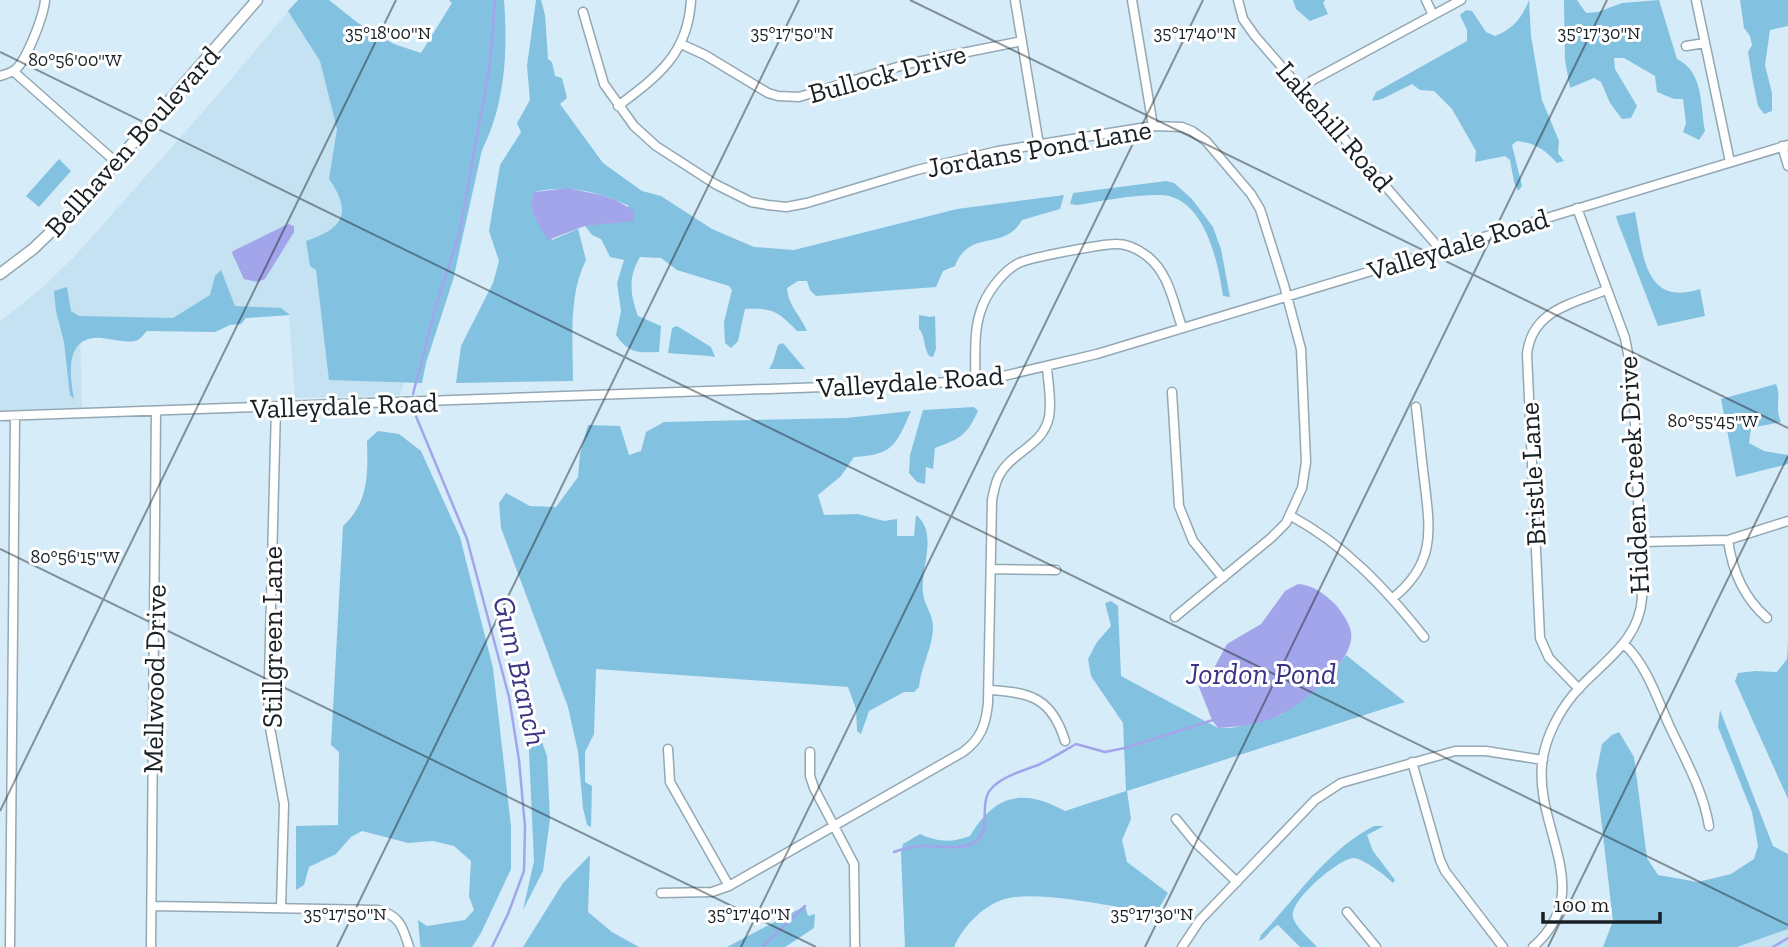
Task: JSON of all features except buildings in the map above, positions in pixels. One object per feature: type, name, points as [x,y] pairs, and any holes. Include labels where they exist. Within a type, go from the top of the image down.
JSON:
[{"type":"main road","name":"Bellhaven Boulevard","points":[[0,274],[47,236],[117,163],[257,0]]},
{"type":"street","points":[[0,76],[18,66],[29,47],[45,0]]},
{"type":"street","points":[[618,106],[654,80],[670,62],[681,44],[688,24],[691,0]]},
{"type":"street","points":[[1015,0],[1039,145]]},
{"type":"street","points":[[1132,0],[1153,126]]},
{"type":"street","name":"Lakehill Road","points":[[1238,0],[1243,19],[1440,249]]},
{"type":"street","points":[[1426,0],[1433,15]]},
{"type":"street","points":[[1302,89],[1313,80],[1461,0]]},
{"type":"street","points":[[1696,0],[1730,162]]},
{"type":"street","name":"Jordans Pond Lane","points":[[583,12],[604,84],[634,126],[656,146],[737,195],[768,205],[786,207],[807,203],[948,161],[1153,126],[1168,125],[1192,131],[1206,141],[1251,194],[1260,209],[1301,349],[1306,446],[1302,488],[1291,516],[1270,538],[1175,617]]},
{"type":"street","name":"Bullock Drive","points":[[681,44],[705,55],[768,93],[799,97],[907,64],[1022,41]]},
{"type":"street","points":[[1686,46],[1704,43]]},
{"type":"street","points":[[13,71],[117,163]]},
{"type":"street","points":[[1785,146],[1788,166]]},
{"type":"street","name":"Valleydale Road","points":[[0,416],[975,380],[1047,367],[1785,146]]},
{"type":"street","name":"Hidden Creek Drive","points":[[1533,947],[1553,928],[1559,917],[1564,893],[1542,787],[1547,742],[1555,722],[1579,689],[1624,645],[1641,610],[1634,399],[1630,364],[1625,338],[1577,208]]},
{"type":"street","points":[[975,380],[976,331],[981,309],[1002,276],[1017,263],[1033,258],[1117,243],[1135,248],[1165,275],[1182,327]]},
{"type":"street","name":"Bristle Lane","points":[[1579,689],[1549,658],[1540,638],[1527,354],[1528,341],[1534,328],[1544,318],[1556,310],[1606,290]]},
{"type":"street","points":[[661,893],[712,892],[729,886],[973,745],[985,725],[989,690],[995,484],[1003,469],[1031,446],[1047,423],[1050,398],[1047,367]]},
{"type":"street","points":[[1172,392],[1179,506],[1193,541],[1223,578]]},
{"type":"street","name":"Stillgreen Lane","points":[[276,407],[268,717],[284,804],[281,907]]},
{"type":"street","points":[[1393,598],[1419,569],[1430,534],[1416,407]]},
{"type":"street","name":"Mellwood Drive","points":[[151,947],[156,411]]},
{"type":"street","points":[[10,947],[15,416]]},
{"type":"street","points":[[1291,516],[1325,536],[1348,555],[1393,598],[1423,636]]},
{"type":"street","points":[[1640,542],[1728,540],[1788,521]]},
{"type":"street","points":[[1728,540],[1730,557],[1739,581],[1751,602],[1767,618]]},
{"type":"street","points":[[991,569],[1056,570]]},
{"type":"street","points":[[1624,645],[1637,658],[1652,688],[1701,794],[1709,825]]},
{"type":"street","points":[[989,690],[1014,691],[1037,698],[1058,723],[1065,741]]},
{"type":"street","points":[[668,749],[670,782],[729,886]]},
{"type":"street","points":[[1182,947],[1190,933],[1237,882],[1315,800],[1331,788],[1412,761],[1465,750],[1543,760]]},
{"type":"street","points":[[810,752],[811,781],[855,864],[855,947]]},
{"type":"street","points":[[1412,761],[1445,871],[1503,947]]},
{"type":"street","points":[[1176,818],[1194,841],[1237,882]]},
{"type":"street","points":[[152,906],[366,909],[386,912],[401,923],[409,947]]},
{"type":"street","points":[[1347,912],[1376,947]]},
{"type":"street","points":[[0,915],[10,915]]},
{"type":"shaded area","points":[[298,0],[465,181],[400,395],[295,398],[289,315],[80,329],[82,408],[0,410],[0,321],[42,288],[75,256]]},
{"type":"shaded area","points":[[298,0],[329,0],[358,23],[394,44],[421,53],[452,3],[449,0],[504,0],[505,58],[496,115],[482,150],[453,280],[422,383],[329,380],[316,270],[310,266],[306,241],[329,231],[340,218],[341,201],[329,179],[337,129],[320,61],[288,11]]},
{"type":"shaded area","points":[[536,0],[541,0],[545,15],[548,59],[552,62],[555,76],[562,78],[567,98],[560,104],[603,163],[642,191],[661,196],[712,229],[754,247],[794,250],[957,209],[1064,195],[1060,209],[1022,220],[1015,230],[1006,235],[969,247],[961,254],[955,266],[943,271],[936,287],[816,296],[807,281],[798,281],[787,288],[788,294],[807,331],[797,331],[774,312],[745,309],[738,341],[731,348],[725,343],[724,322],[732,290],[729,286],[677,270],[661,258],[640,257],[632,279],[635,308],[638,316],[661,326],[659,352],[645,352],[629,349],[616,335],[621,311],[617,283],[624,260],[610,257],[601,239],[592,235],[585,226],[605,223],[629,206],[607,197],[571,189],[535,192],[552,240],[578,229],[586,260],[576,288],[574,303],[573,381],[456,383],[461,346],[493,283],[499,261],[489,231],[500,165],[521,132],[517,123],[530,100],[527,66]]},
{"type":"shaded area","points":[[1293,0],[1325,0],[1323,3],[1328,14],[1310,21],[1296,9]]},
{"type":"shaded area","points":[[1529,0],[1531,36],[1542,100],[1559,141],[1558,153],[1564,161],[1557,163],[1539,148],[1517,141],[1512,145],[1522,186],[1518,191],[1510,160],[1505,156],[1475,162],[1476,151],[1452,109],[1434,91],[1420,90],[1412,84],[1372,101],[1376,92],[1467,41],[1467,30],[1460,15],[1466,10],[1472,11],[1486,32],[1495,36],[1516,22]]},
{"type":"shaded area","points":[[1564,0],[1577,0],[1586,13],[1598,12],[1622,3],[1659,0],[1677,59],[1692,72],[1699,90],[1705,131],[1699,140],[1683,132],[1686,123],[1683,99],[1674,99],[1657,92],[1655,76],[1624,58],[1614,58],[1615,69],[1637,106],[1631,118],[1622,119],[1610,103],[1601,82],[1594,78],[1570,88],[1565,60]]},
{"type":"shaded area","points":[[1740,0],[1788,0],[1788,26],[1770,30],[1765,65],[1772,93],[1772,111],[1764,114],[1758,106],[1748,52],[1752,45],[1744,28]]},
{"type":"shaded area","points":[[59,159],[71,171],[39,207],[26,196]]},
{"type":"shaded area","points":[[1166,181],[1174,183],[1192,199],[1213,227],[1221,249],[1230,297],[1223,296],[1217,265],[1206,232],[1187,205],[1174,198],[1158,195],[1070,204],[1073,193]]},
{"type":"shaded area","points":[[1635,212],[1644,259],[1656,283],[1667,290],[1681,293],[1700,289],[1705,316],[1658,326],[1616,216]]},
{"type":"shaded area","points":[[221,270],[235,306],[281,308],[290,315],[246,318],[241,324],[230,325],[215,332],[147,331],[135,341],[90,339],[81,343],[72,358],[74,399],[70,395],[64,342],[54,291],[67,287],[71,311],[79,316],[173,318],[210,295],[215,276]]},
{"type":"shaded area","points":[[919,315],[935,316],[936,349],[933,357],[927,352],[919,329]]},
{"type":"shaded area","points":[[677,326],[711,347],[715,357],[668,353],[672,328]]},
{"type":"shaded area","points":[[783,343],[805,369],[769,369],[778,345]]},
{"type":"shaded area","points":[[1776,384],[1781,422],[1751,428],[1749,443],[1764,451],[1788,455],[1788,464],[1736,477],[1721,399]]},
{"type":"shaded area","points":[[974,407],[978,411],[970,426],[957,439],[935,448],[933,469],[926,467],[925,484],[917,482],[909,473],[910,455],[923,410]]},
{"type":"shaded area","points":[[911,411],[892,446],[877,454],[854,457],[841,476],[818,495],[824,515],[858,514],[884,521],[897,519],[897,536],[914,536],[916,515],[923,522],[928,541],[923,593],[933,629],[919,687],[914,692],[904,692],[869,711],[861,734],[857,731],[856,709],[848,687],[596,669],[594,734],[585,752],[585,782],[592,786],[591,827],[587,825],[578,752],[568,707],[501,528],[499,503],[506,493],[530,506],[556,507],[578,477],[580,454],[588,425],[620,426],[629,455],[641,451],[646,432],[664,422],[846,418]]},
{"type":"shaded area","points":[[378,431],[399,434],[421,451],[460,537],[493,668],[511,826],[511,869],[472,947],[421,947],[420,944],[418,920],[427,926],[465,920],[474,910],[469,896],[471,861],[454,846],[433,841],[408,843],[362,831],[351,837],[336,854],[309,867],[304,885],[296,890],[296,826],[338,825],[339,752],[331,745],[343,526],[352,517],[362,497],[367,476],[367,441]]},
{"type":"shaded area","points":[[1111,601],[1118,606],[1121,676],[1218,728],[1255,723],[1282,714],[1340,664],[1346,655],[1405,702],[1127,791],[1131,819],[1122,840],[1127,862],[1168,893],[1156,913],[1061,898],[1009,898],[992,904],[976,916],[954,947],[905,947],[901,853],[903,844],[920,834],[945,841],[970,836],[989,811],[1011,799],[1036,799],[1065,811],[1126,791],[1123,723],[1091,676],[1088,659],[1097,642],[1111,626],[1105,603]]},
{"type":"shaded area","points":[[1788,643],[1788,799],[1735,681],[1738,673],[1777,672],[1787,659]]},
{"type":"shaded area","points":[[519,678],[547,756],[550,819],[543,871],[523,910],[534,861],[528,730]]},
{"type":"shaded area","points":[[1720,710],[1773,846],[1788,854],[1788,929],[1737,947],[1603,947],[1613,921],[1596,775],[1602,744],[1612,735],[1619,732],[1634,757],[1647,858],[1658,875],[1698,882],[1731,874],[1754,859],[1758,846],[1752,812],[1718,727]]},
{"type":"shaded area","points":[[1374,826],[1384,826],[1367,835],[1373,851],[1395,880],[1393,883],[1362,861],[1353,858],[1346,860],[1316,882],[1298,901],[1294,910],[1293,917],[1297,925],[1317,947],[1300,947],[1278,925],[1259,941],[1261,935],[1327,861],[1357,836]]},
{"type":"shaded area","points":[[590,855],[588,912],[612,932],[639,947],[523,947],[563,883]]},
{"type":"shaded area","points":[[805,906],[808,916],[815,914],[814,928],[785,947],[727,947]]},
{"type":"shaded area","points":[[1788,929],[1788,947],[1737,947]]},
{"type":"water","points":[[567,188],[616,200],[633,210],[634,221],[585,226],[548,240],[535,216],[532,198],[535,192]]},
{"type":"water","points":[[288,224],[294,226],[294,232],[265,279],[257,282],[244,279],[233,251]]},
{"type":"water","name":"Jordon Pond","points":[[1298,584],[1314,588],[1323,594],[1335,604],[1349,624],[1350,644],[1344,657],[1323,683],[1282,714],[1258,723],[1218,728],[1212,720],[1197,682],[1214,668],[1227,644],[1261,624],[1285,591]]},
{"type":"waterway","name":"Gum Branch","points":[[413,394],[436,306],[459,235],[490,64],[495,0]]},
{"type":"waterway","name":"Gum Branch","points":[[413,409],[467,539],[509,697],[519,760],[525,827],[524,871],[492,947]]},
{"type":"waterway","points":[[894,852],[920,846],[954,847],[973,843],[982,832],[987,795],[996,784],[1013,774],[1043,763],[1076,744],[1105,752],[1213,720]]},
{"type":"waterway","points":[[762,947],[805,906]]},
{"type":"waterway","points":[[1773,947],[1788,938]]}]
